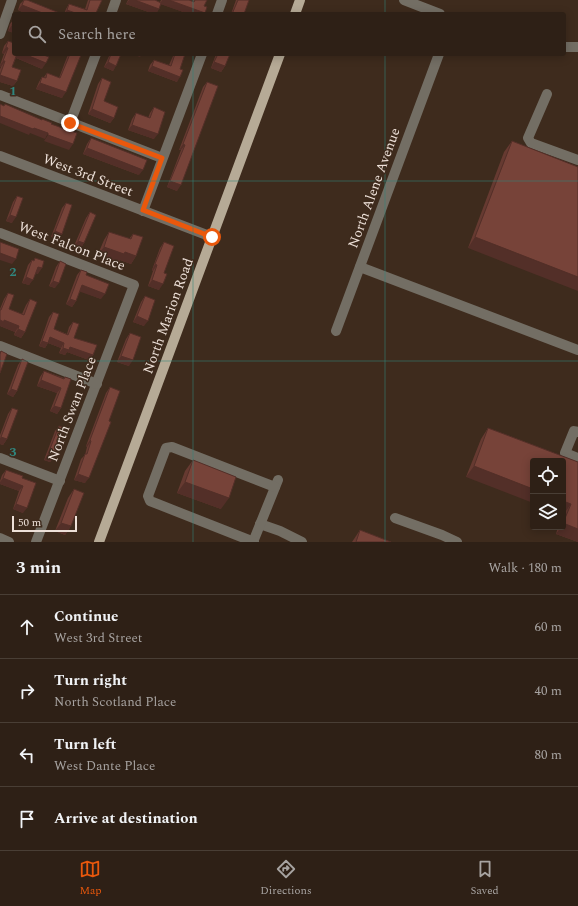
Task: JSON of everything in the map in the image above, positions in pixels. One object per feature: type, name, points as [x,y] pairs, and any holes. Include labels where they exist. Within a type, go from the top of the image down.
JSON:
[{"type":"main road","points":[[296,12],[300,0]]},
{"type":"main road","name":"North Marion Road","points":[[99,542],[279,56]]},
{"type":"street","points":[[0,34],[12,0]]},
{"type":"street","points":[[112,12],[116,0]]},
{"type":"street","points":[[218,12],[222,0]]},
{"type":"street","points":[[404,0],[435,12]]},
{"type":"street","points":[[566,47],[578,47]]},
{"type":"street","points":[[70,123],[95,56]]},
{"type":"street","points":[[143,210],[201,56]]},
{"type":"street","name":"North Alene Avenue","points":[[336,331],[438,56]]},
{"type":"street","points":[[547,94],[528,138],[531,143],[578,160]]},
{"type":"street","points":[[0,95],[162,158]]},
{"type":"street","name":"West 3rd Street","points":[[0,156],[212,237]]},
{"type":"street","name":"West Falcon Place","points":[[0,233],[134,285]]},
{"type":"street","points":[[360,267],[578,350]]},
{"type":"street","name":"North Swan Place","points":[[36,542],[134,285]]},
{"type":"street","points":[[0,346],[97,384]]},
{"type":"street","points":[[578,432],[574,431],[565,453],[578,458]]},
{"type":"street","points":[[172,447],[276,484],[260,524],[254,542],[150,501],[148,496],[166,448],[172,447]]},
{"type":"street","points":[[0,458],[60,481]]},
{"type":"street","points":[[395,518],[457,542]]},
{"type":"street","points":[[260,524],[280,531],[302,542]]},
{"type":"street","points":[[0,538],[9,542]]},
{"type":"building","points":[[24,0],[27,0],[57,12],[40,12],[22,5]]},
{"type":"building","points":[[90,0],[102,0],[96,12],[72,12],[67,10],[69,4],[87,10]]},
{"type":"building","points":[[135,0],[155,0],[161,3],[159,9]]},
{"type":"building","points":[[169,0],[189,0],[194,2],[195,0],[207,0],[204,6],[207,7],[205,12]]},
{"type":"building","points":[[238,0],[249,0],[245,12],[233,12]]},
{"type":"building","points":[[8,41],[12,42],[12,56],[16,56],[12,67],[21,70],[17,81],[0,75],[8,48],[6,47]]},
{"type":"building","points":[[29,56],[49,57],[46,63]]},
{"type":"building","points":[[69,56],[81,56],[66,92],[40,83],[42,77],[46,78],[47,73],[60,78]]},
{"type":"building","points":[[110,56],[120,56],[116,66],[108,62]]},
{"type":"building","points":[[174,56],[184,56],[180,69],[183,70],[180,77],[152,66],[154,60],[171,66]]},
{"type":"building","points":[[217,56],[229,56],[225,66],[214,62]]},
{"type":"building","points":[[102,78],[111,82],[104,101],[118,107],[114,118],[92,109]]},
{"type":"building","points":[[207,82],[218,86],[181,185],[170,181],[185,145],[183,144]]},
{"type":"building","points":[[0,104],[4,106],[5,104],[52,123],[51,124],[77,133],[73,144],[48,135],[48,133],[34,128],[33,129],[0,116]]},
{"type":"building","points":[[154,107],[165,112],[158,134],[132,125],[136,113],[150,118]]},
{"type":"building","points":[[91,138],[147,160],[143,170],[87,148]]},
{"type":"building","points":[[512,141],[578,167],[578,277],[475,237]]},
{"type":"building","points":[[17,196],[23,198],[16,217],[10,215]]},
{"type":"building","points":[[66,203],[72,205],[62,234],[55,231]]},
{"type":"building","points":[[90,212],[96,215],[84,243],[78,241]]},
{"type":"building","points":[[109,232],[131,239],[133,234],[143,237],[136,256],[125,252],[124,254],[104,247]]},
{"type":"building","points":[[0,242],[19,249],[16,259],[0,253]]},
{"type":"building","points":[[164,242],[174,246],[164,273],[167,274],[163,284],[152,280],[157,265],[155,264]]},
{"type":"building","points":[[35,258],[44,261],[42,268],[38,267],[33,280],[26,277],[32,260],[34,261]]},
{"type":"building","points":[[60,261],[66,264],[59,283],[53,281]]},
{"type":"building","points":[[81,270],[87,272],[86,275],[109,284],[105,294],[82,285],[76,301],[70,299]]},
{"type":"building","points":[[8,293],[14,295],[9,309],[24,315],[30,299],[37,302],[25,332],[18,329],[19,326],[4,320],[4,322],[0,320],[0,310]]},
{"type":"building","points":[[145,296],[155,300],[148,321],[137,316]]},
{"type":"building","points":[[53,312],[59,314],[54,329],[68,335],[73,322],[79,324],[74,338],[97,345],[93,355],[70,347],[69,350],[63,348],[64,343],[50,337],[48,343],[42,341]]},
{"type":"building","points":[[130,333],[141,337],[133,360],[121,356]]},
{"type":"building","points":[[1,351],[7,354],[0,373],[0,354]]},
{"type":"building","points":[[22,359],[28,362],[17,391],[11,389]]},
{"type":"building","points":[[44,371],[64,379],[65,377],[71,379],[61,408],[54,406],[61,388],[41,380]]},
{"type":"building","points":[[110,387],[120,391],[109,421],[111,422],[89,478],[78,474],[85,454],[87,454],[90,440]]},
{"type":"building","points":[[12,408],[18,410],[7,439],[1,437]]},
{"type":"building","points":[[59,426],[65,428],[54,457],[48,454]]},
{"type":"building","points":[[488,428],[578,462],[578,529],[566,524],[566,516],[571,504],[566,502],[566,458],[530,458],[530,488],[474,466]]},
{"type":"building","points":[[193,460],[236,477],[229,498],[185,482]]},
{"type":"building","points":[[6,470],[23,476],[22,478],[36,483],[27,508],[16,504],[23,486],[3,478]]},
{"type":"building","points":[[74,489],[84,493],[71,526],[61,523]]},
{"type":"building","points":[[360,530],[391,542],[356,542]]},
{"type":"route","points":[[70,123],[162,158],[143,210],[212,237]]}]
